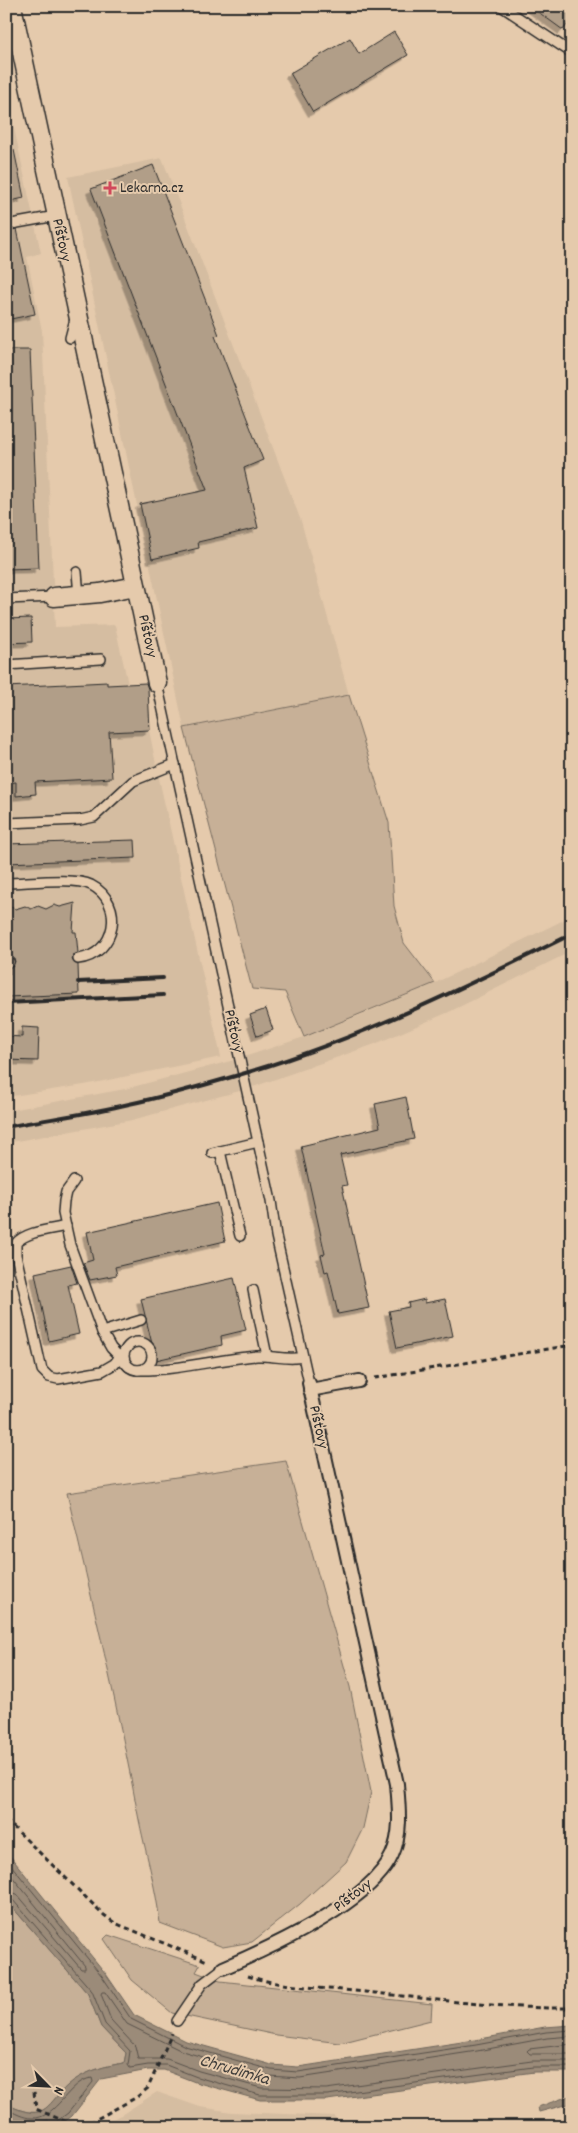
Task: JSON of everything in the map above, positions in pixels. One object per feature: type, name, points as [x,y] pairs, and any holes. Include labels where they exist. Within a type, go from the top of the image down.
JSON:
[{"type":"street","name":"Píšťovy","points":[[11,18],[77,310],[157,683]]},
{"type":"street","points":[[54,597],[80,596],[136,586]]},
{"type":"street","points":[[310,1387],[359,1381]]},
{"type":"street","name":"Píšťovy","points":[[224,1968],[259,1953],[314,1922],[372,1883],[386,1866],[397,1840],[400,1816],[397,1784],[310,1387]]},
{"type":"lane","points":[[501,6],[572,53]]},
{"type":"lane","points":[[6,225],[56,216]]},
{"type":"lane","points":[[70,338],[77,310]]},
{"type":"lane","points":[[77,572],[80,596]]},
{"type":"lane","points":[[6,599],[54,597]]},
{"type":"lane","points":[[6,665],[101,659]]},
{"type":"lane","name":"Píšťovy","points":[[157,683],[310,1387]]},
{"type":"lane","points":[[6,823],[80,820],[94,817],[133,781],[175,764]]},
{"type":"lane","points":[[6,883],[81,882],[98,889],[104,895],[112,911],[113,920],[110,937],[99,951],[91,956],[78,959]]},
{"type":"lane","points":[[240,1236],[216,1152],[258,1142]]},
{"type":"lane","points":[[66,1226],[27,1235],[20,1238],[16,1243],[18,1264],[42,1370],[49,1377],[63,1379],[107,1369],[120,1358],[132,1344],[141,1343],[150,1351],[150,1363],[143,1369],[133,1368],[120,1358],[111,1348],[102,1332],[70,1245],[64,1201],[66,1192],[74,1181]]},
{"type":"lane","points":[[253,1290],[267,1356]]},
{"type":"lane","points":[[102,1332],[141,1320]]},
{"type":"lane","points":[[127,1348],[124,1359],[133,1368],[156,1370],[267,1356],[290,1359],[303,1356]]},
{"type":"lane","points":[[178,2021],[202,1984],[224,1968]]},
{"type":"path","points":[[359,1381],[572,1345]]},
{"type":"path","points":[[6,1820],[104,1915],[116,1923],[224,1968],[260,1980],[537,2009],[572,2008]]},
{"type":"path","points":[[33,2083],[36,2109],[69,2123],[83,2126],[137,2097],[148,2088],[178,2021]]},
{"type":"shaded area","points":[[6,91],[41,253],[27,257],[42,331],[55,627],[115,625],[128,684],[148,683],[149,730],[221,1057],[84,1085],[6,1097]]},
{"type":"shaded area","points":[[162,158],[301,521],[349,695],[184,728],[68,177]]},
{"type":"shaded area","points":[[349,695],[389,823],[394,906],[404,943],[435,983],[304,1037],[285,992],[252,989],[184,728]]},
{"type":"shaded area","points":[[572,916],[572,951],[449,1012],[375,1044],[247,1089],[132,1120],[6,1143],[6,1111],[125,1089],[238,1059],[304,1037],[435,983]]},
{"type":"shaded area","points":[[286,1461],[350,1687],[371,1792],[363,1828],[346,1862],[300,1904],[252,1942],[223,1947],[160,1923],[113,1694],[67,1493]]},
{"type":"shaded area","points":[[6,1900],[88,1994],[101,2027],[126,2053],[124,2063],[98,2069],[80,2077],[64,2089],[45,2109],[39,2112],[20,2110],[6,2104]]},
{"type":"shaded area","points":[[108,1935],[200,1965],[196,1972],[220,1981],[432,2004],[431,2020],[340,2043],[276,2035],[172,2013],[132,1980],[104,1939]]},
{"type":"shaded area","points":[[157,2092],[200,2107],[232,2112],[335,2116],[338,2127],[94,2127],[121,2115]]},
{"type":"water","name":"Chrudimka","points":[[6,1851],[106,1974],[134,2015],[186,2041],[272,2065],[298,2067],[475,2040],[545,2027],[572,2025],[572,2072],[534,2072],[327,2100],[260,2100],[195,2082],[164,2070],[148,2070],[101,2079],[72,2116],[58,2127],[6,2127],[6,2104],[20,2110],[39,2112],[45,2109],[64,2089],[79,2077],[97,2069],[124,2063],[126,2053],[101,2027],[88,1994],[6,1900]]},
{"type":"water","points":[[572,2095],[572,2103],[539,2112],[538,2107]]},
{"type":"building","points":[[530,6],[572,6],[572,19],[563,30]]},
{"type":"building","points":[[394,32],[408,55],[313,112],[290,73],[350,38],[359,54]]},
{"type":"building","points":[[14,150],[24,198],[6,202],[6,151]]},
{"type":"building","points":[[153,165],[219,335],[215,336],[263,460],[244,468],[258,528],[198,542],[199,548],[152,559],[140,504],[207,490],[91,189]]},
{"type":"building","points":[[17,229],[35,314],[6,320],[6,231]]},
{"type":"building","points":[[6,350],[30,350],[39,568],[6,569]]},
{"type":"building","points":[[31,618],[32,642],[6,643],[6,619]]},
{"type":"building","points":[[107,682],[107,685],[146,683],[148,689],[150,730],[109,732],[112,778],[35,782],[36,794],[16,796],[16,782],[6,783],[6,687]]},
{"type":"building","points":[[135,840],[136,858],[6,863],[6,844]]},
{"type":"building","points":[[75,903],[73,932],[76,932],[78,953],[73,955],[72,960],[78,965],[79,994],[6,997],[6,974],[10,974],[10,968],[15,962],[14,958],[9,956],[6,931],[6,905],[15,909],[25,906],[31,909],[38,906],[46,909],[54,905],[60,907]]},
{"type":"building","points":[[266,1009],[273,1030],[257,1036],[250,1015]]},
{"type":"building","points":[[22,1027],[39,1028],[38,1061],[6,1060],[6,1036],[22,1037]]},
{"type":"building","points":[[406,1097],[414,1139],[340,1155],[347,1185],[342,1186],[369,1308],[338,1314],[328,1271],[325,1272],[321,1255],[325,1254],[301,1146],[380,1127],[375,1104]]},
{"type":"building","points":[[217,1203],[225,1241],[115,1267],[117,1275],[90,1280],[83,1263],[93,1260],[87,1232]]},
{"type":"building","points":[[71,1265],[77,1283],[68,1285],[79,1334],[49,1341],[35,1273]]},
{"type":"building","points":[[234,1278],[246,1330],[221,1336],[222,1345],[156,1360],[141,1299]]},
{"type":"building","points":[[425,1299],[425,1303],[445,1299],[453,1336],[397,1348],[389,1311],[409,1307],[408,1303]]},
{"type":"railway","points":[[6,1127],[99,1111],[214,1082],[285,1060],[369,1029],[572,934]]},
{"type":"railway","points":[[78,982],[163,978]]},
{"type":"railway","points":[[6,1003],[163,995]]},
{"type":"place","name":"Lekarna.cz","points":[[110,188]]}]
